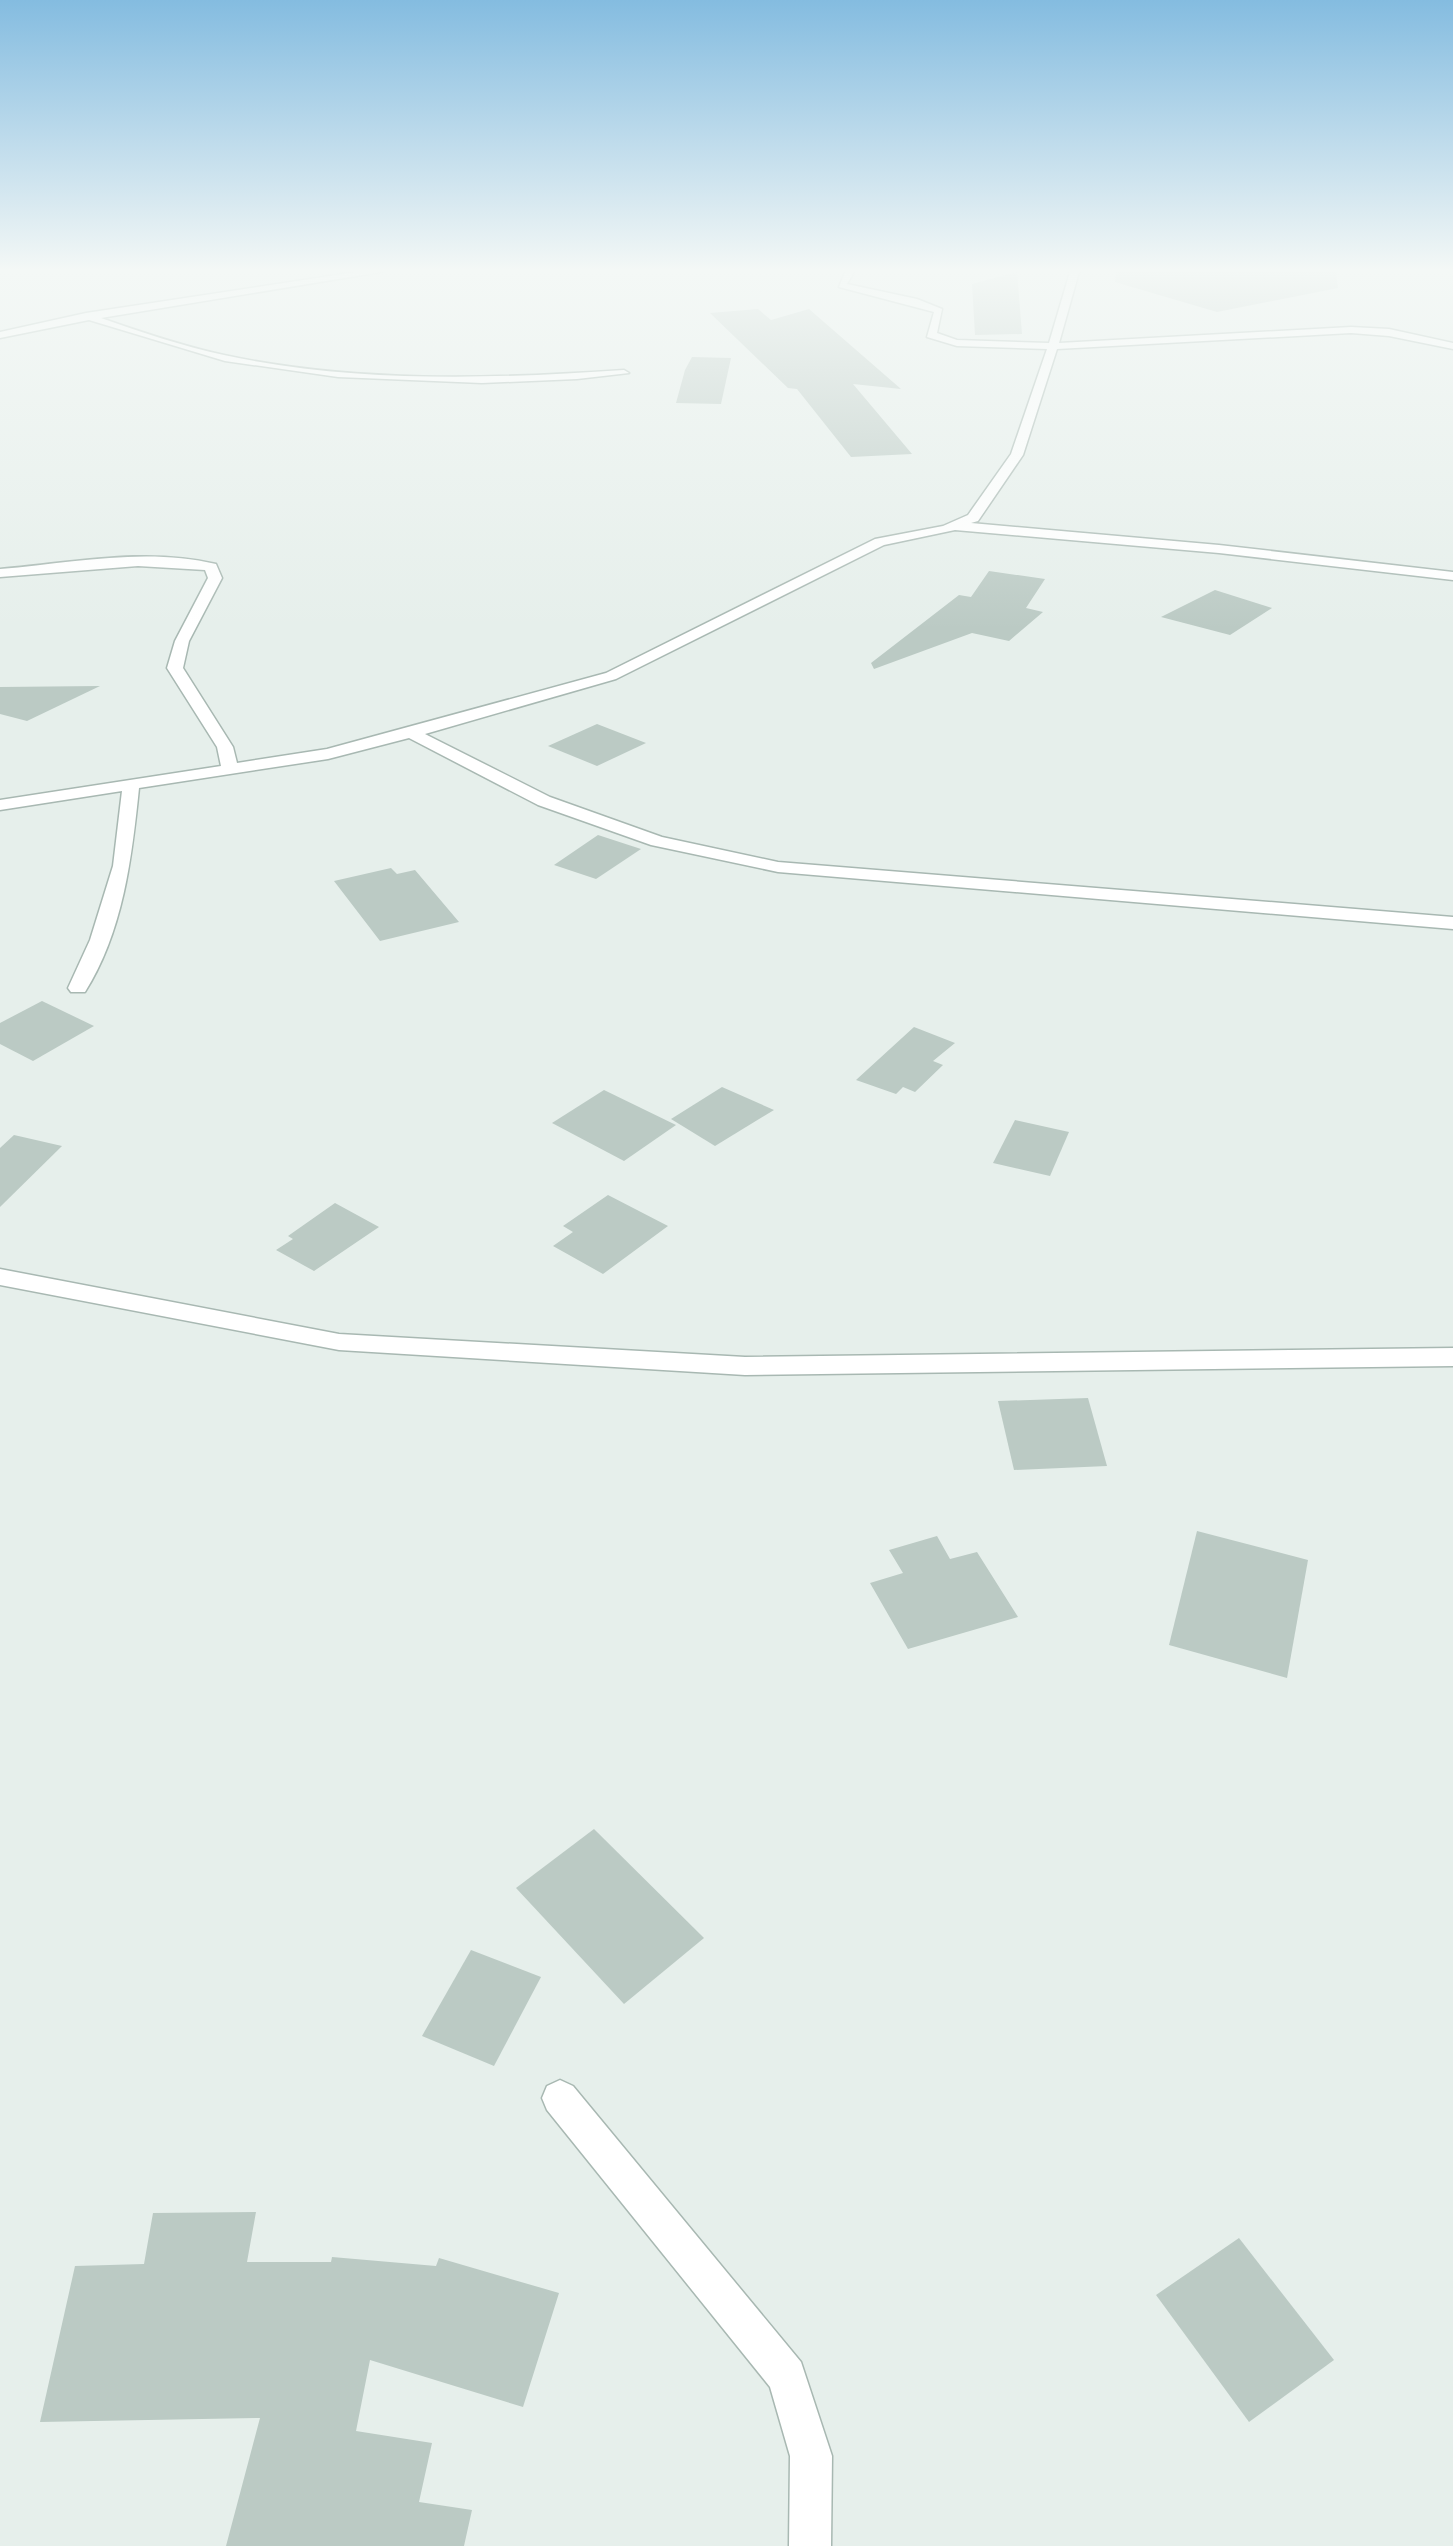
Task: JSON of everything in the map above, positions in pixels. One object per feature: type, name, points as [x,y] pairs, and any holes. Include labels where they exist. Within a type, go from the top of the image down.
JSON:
[{"type":"street","points":[[0,805],[229,766],[328,754],[611,676],[880,542],[956,526],[973,518],[995,482],[1017,455],[1039,391]]},
{"type":"street","points":[[956,526],[1219,549],[1453,576]]},
{"type":"street","points":[[0,573],[164,561],[193,561],[211,567],[215,578],[182,641],[175,668],[225,747],[229,766]]},
{"type":"street","points":[[410,732],[544,801],[657,841],[778,867],[1453,923]]},
{"type":"street","points":[[78,988],[100,940],[122,866],[131,783]]},
{"type":"street","points":[[0,1277],[339,1342],[745,1366],[1453,1357]]},
{"type":"street","points":[[560,2098],[787,2376],[811,2456],[810,2546]]},
{"type":"building","points":[[679,391],[724,391],[721,404],[676,403]]},
{"type":"building","points":[[798,391],[859,391],[912,454],[851,457]]},
{"type":"building","points":[[989,571],[1045,579],[1026,608],[1043,612],[1009,641],[972,633],[874,669],[871,663],[959,595],[971,597]]},
{"type":"building","points":[[1215,590],[1272,608],[1230,635],[1161,617]]},
{"type":"building","points":[[100,686],[27,721],[0,714],[0,687]]},
{"type":"building","points":[[597,724],[646,743],[597,766],[548,746]]},
{"type":"building","points":[[598,835],[641,849],[596,879],[554,865]]},
{"type":"building","points":[[391,868],[397,874],[415,870],[459,922],[380,941],[334,881]]},
{"type":"building","points":[[42,1001],[94,1026],[33,1061],[0,1044],[0,1023]]},
{"type":"building","points":[[914,1027],[955,1043],[933,1061],[943,1065],[915,1092],[903,1087],[896,1094],[856,1080]]},
{"type":"building","points":[[722,1087],[774,1110],[715,1146],[671,1119]]},
{"type":"building","points":[[604,1090],[676,1125],[624,1161],[552,1123]]},
{"type":"building","points":[[1015,1120],[1069,1132],[1050,1176],[993,1163]]},
{"type":"building","points":[[14,1135],[62,1146],[0,1207],[0,1148]]},
{"type":"building","points":[[608,1195],[668,1226],[603,1274],[553,1246],[573,1232],[563,1226]]},
{"type":"building","points":[[335,1203],[379,1227],[314,1271],[276,1250],[293,1239],[288,1236]]},
{"type":"building","points":[[1088,1398],[1107,1466],[1014,1470],[998,1401]]},
{"type":"building","points":[[1197,1531],[1308,1560],[1287,1678],[1169,1645]]},
{"type":"building","points":[[937,1536],[950,1559],[977,1552],[1018,1617],[908,1649],[870,1583],[903,1573],[889,1550]]},
{"type":"building","points":[[594,1829],[704,1938],[624,2004],[516,1888]]},
{"type":"building","points":[[471,1950],[541,1977],[494,2066],[422,2036]]},
{"type":"building","points":[[256,2212],[247,2262],[331,2262],[332,2257],[436,2266],[439,2258],[559,2293],[523,2407],[370,2360],[356,2431],[432,2443],[419,2502],[472,2510],[464,2546],[226,2546],[260,2418],[40,2422],[75,2266],[144,2264],[153,2213]]},
{"type":"building","points":[[1239,2238],[1334,2360],[1249,2422],[1156,2295]]}]
